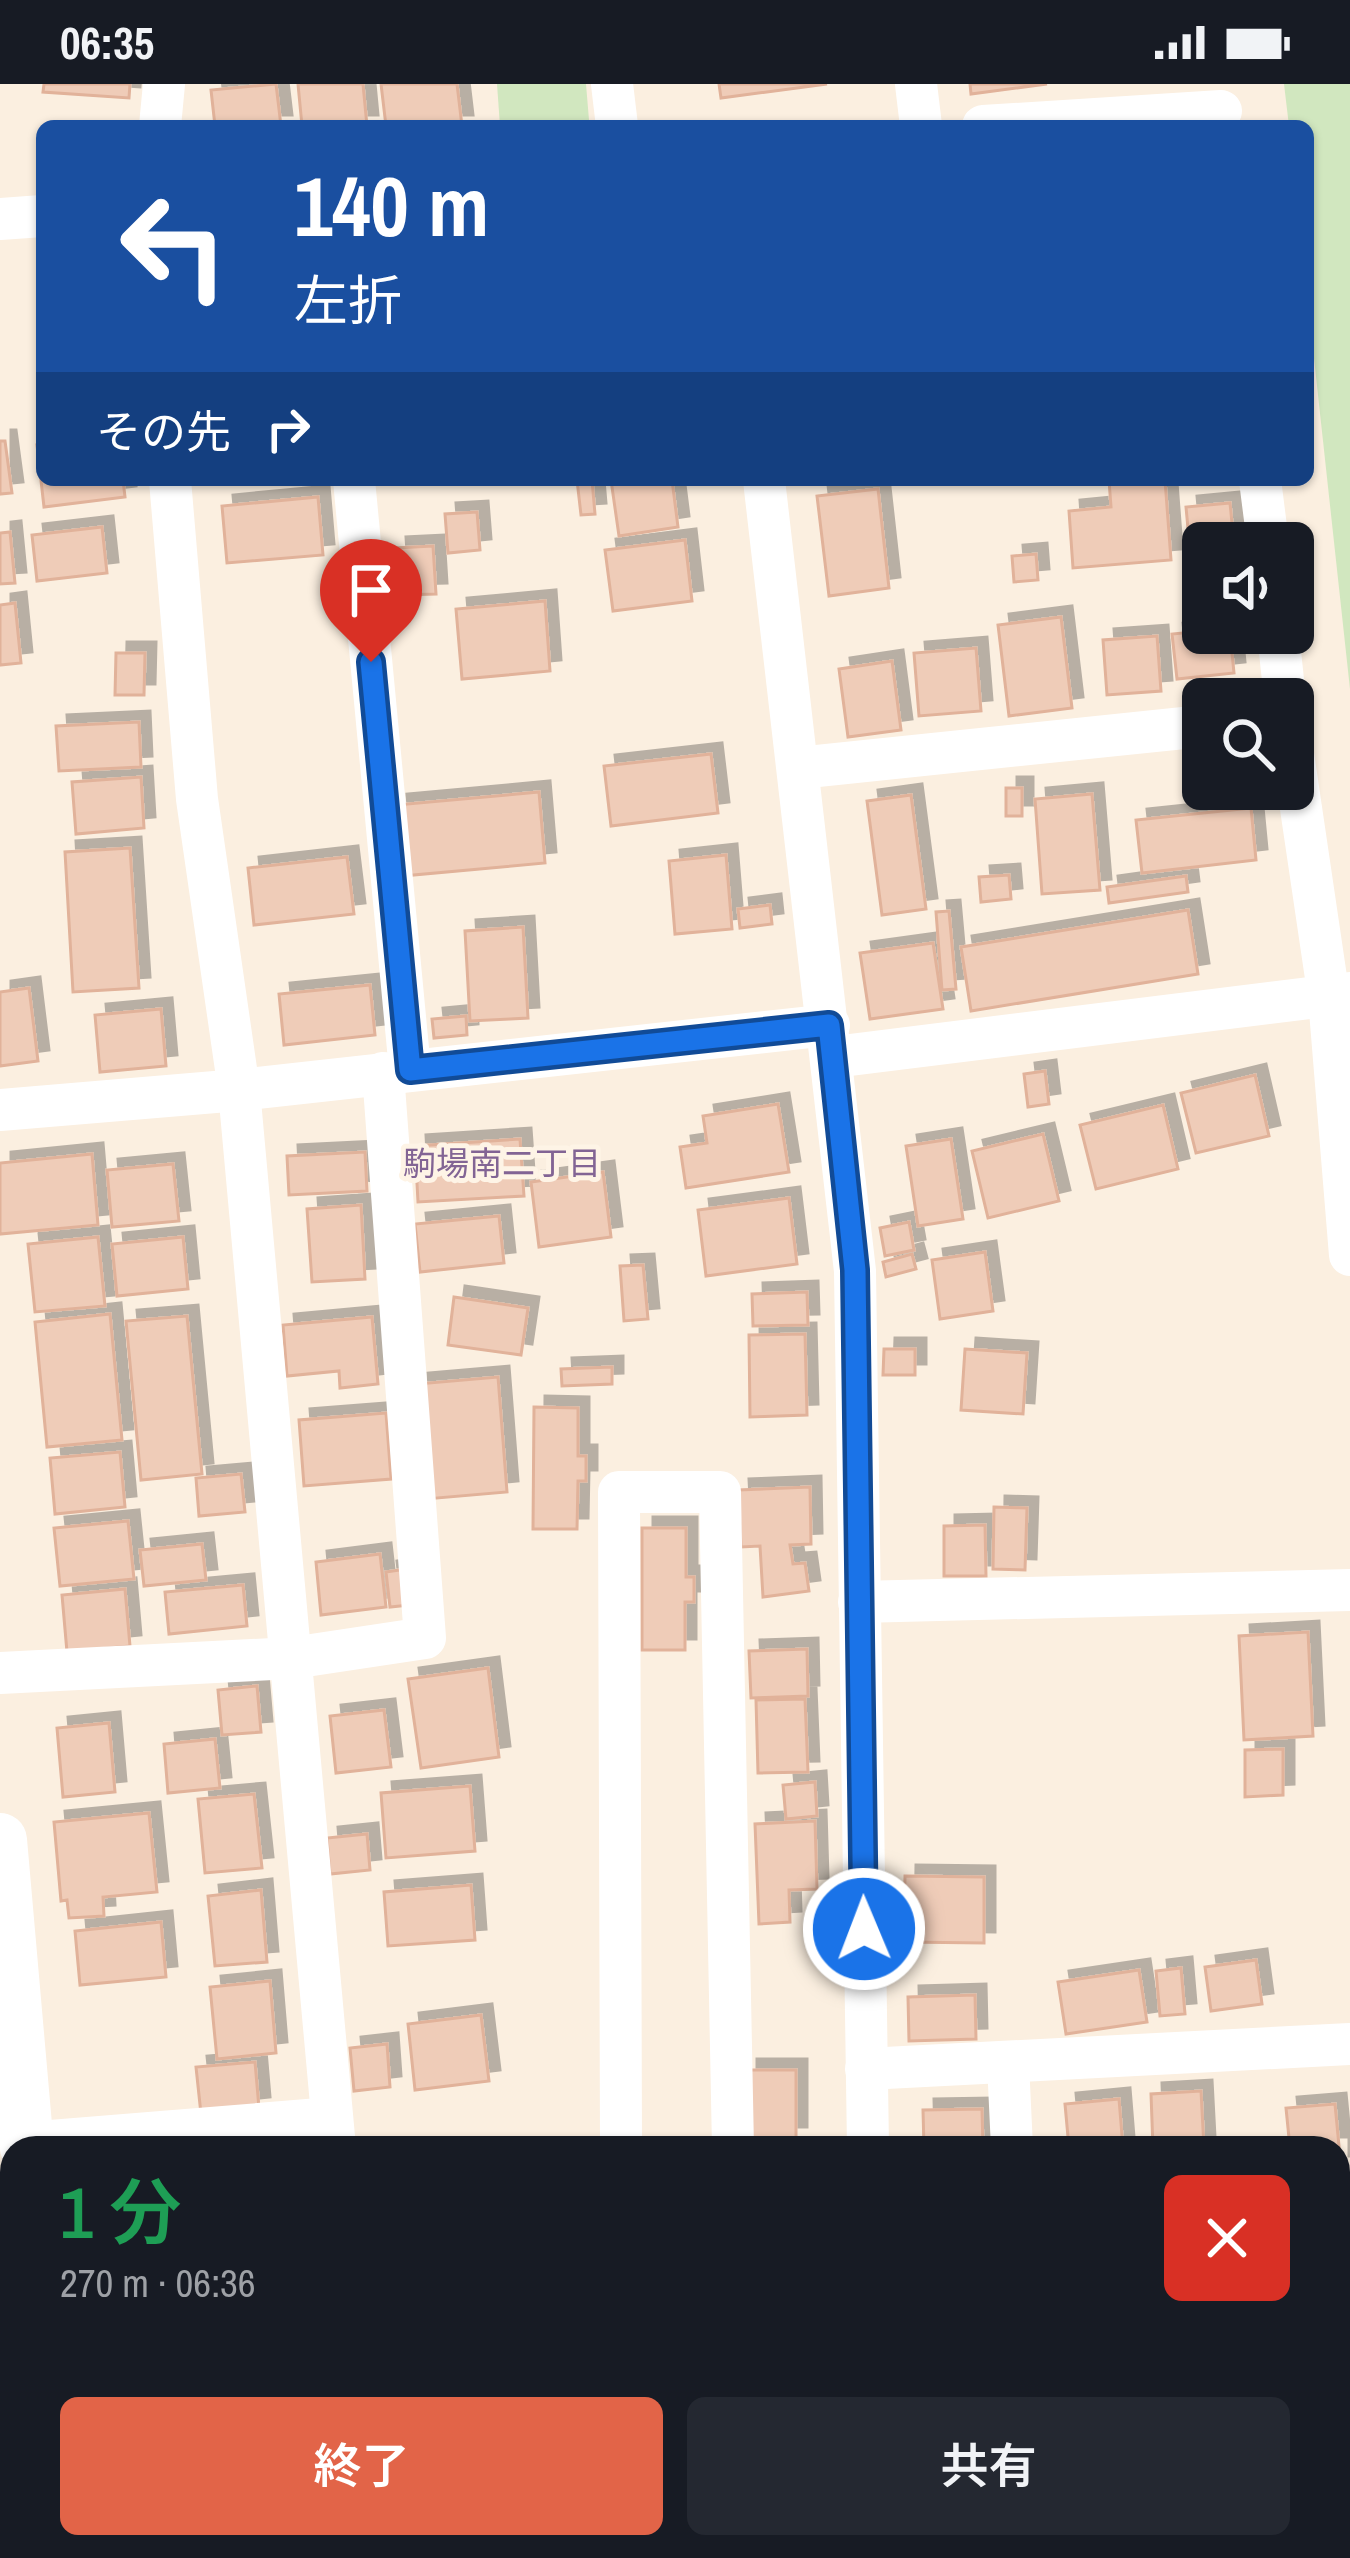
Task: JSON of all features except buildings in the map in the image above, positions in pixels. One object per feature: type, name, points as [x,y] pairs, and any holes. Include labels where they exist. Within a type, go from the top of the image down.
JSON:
[{"type":"street","points":[[161,120],[164,84]]},
{"type":"street","points":[[612,84],[616,120]]},
{"type":"street","points":[[916,84],[920,120]]},
{"type":"street","points":[[1057,120],[1221,107]]},
{"type":"street","points":[[0,220],[36,217]]},
{"type":"street","points":[[171,486],[197,799],[239,1090],[334,2133],[257,2136]]},
{"type":"street","points":[[0,1673],[292,1658],[425,1638],[396,1072],[353,486]]},
{"type":"street","points":[[765,486],[855,1270],[868,2136]]},
{"type":"street","points":[[1262,486],[1266,522]]},
{"type":"street","points":[[798,767],[1182,728]]},
{"type":"street","points":[[1304,810],[1340,996],[1350,1255]]},
{"type":"street","points":[[0,1110],[396,1072],[831,1041],[1340,996]]},
{"type":"street","points":[[621,2136],[619,1492],[720,1492],[734,2136]]},
{"type":"street","points":[[859,1602],[1350,1590]]},
{"type":"street","points":[[0,1840],[9,2050],[25,2136]]},
{"type":"street","points":[[866,2069],[1350,2044]]},
{"type":"street","points":[[1008,2062],[1011,2136]]},
{"type":"green space","points":[[497,84],[586,84],[589,120],[500,120]]},
{"type":"green space","points":[[1284,84],[1350,84],[1350,689],[1314,358],[1314,120],[1288,120]]},
{"type":"district","name":"駒場南二丁目","points":[[502,1163]]},
{"type":"route","points":[[371,662],[410,1070],[829,1025],[855,1270],[864,1929]]}]
